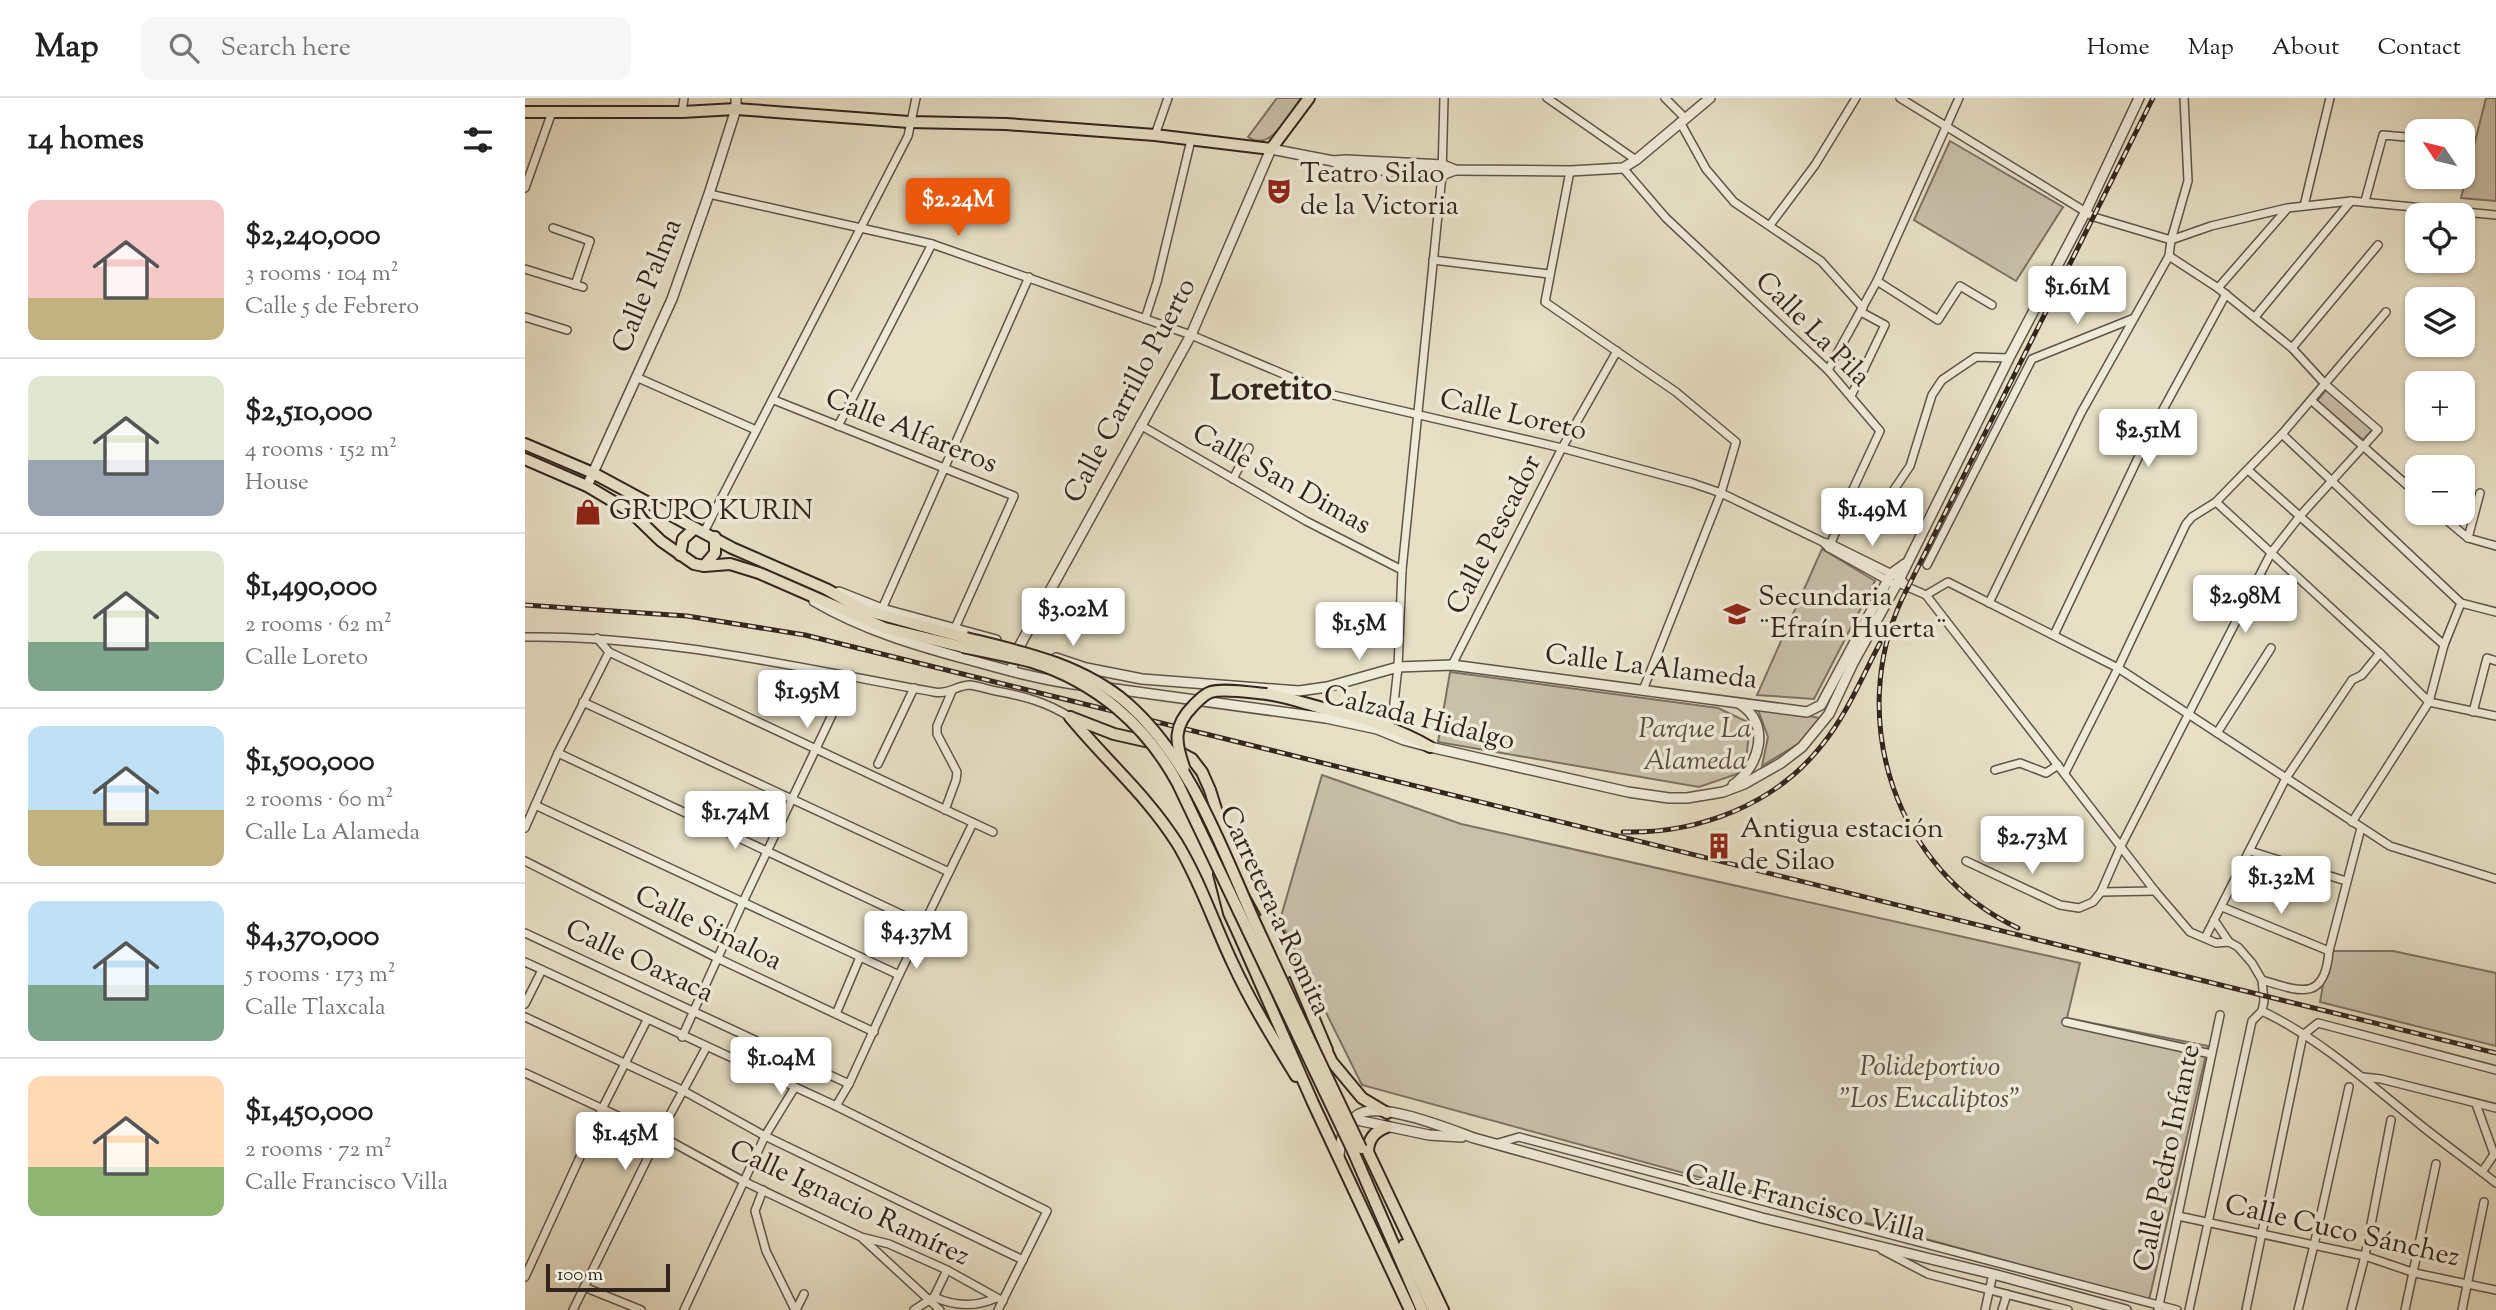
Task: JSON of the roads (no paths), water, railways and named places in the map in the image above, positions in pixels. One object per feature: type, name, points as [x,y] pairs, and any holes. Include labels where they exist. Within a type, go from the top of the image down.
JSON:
[{"type":"main road","points":[[525,111],[683,112],[736,104],[909,122],[1006,124],[1155,135],[1271,149],[1310,98]]},
{"type":"main road","points":[[525,444],[593,473],[732,548],[827,589],[876,615],[964,643]]},
{"type":"main road","points":[[525,458],[587,486],[631,512],[661,541],[694,564],[730,564],[759,573],[885,628],[964,643]]},
{"type":"main road","points":[[680,555],[684,539],[705,532]]},
{"type":"main road","points":[[704,566],[715,553],[705,532]]},
{"type":"main road","name":"Carretera a Romita","points":[[964,643],[1047,659],[1090,678],[1109,690],[1143,719],[1189,783],[1308,1038],[1422,1310]]},
{"type":"main road","name":"Carretera a Romita","points":[[964,643],[1063,673],[1113,704],[1134,722],[1166,761],[1433,1310]]},
{"type":"main road","points":[[1189,783],[1177,745],[1179,724],[1186,713],[1213,691],[1265,691],[1411,735],[1430,747]]},
{"type":"main road","points":[[1070,717],[1114,734],[1165,745],[1192,759],[1202,772],[1210,790],[1225,838],[1279,936],[1332,1062],[1362,1098],[1387,1113]]},
{"type":"main road","points":[[1070,717],[1093,745],[1132,782],[1178,846],[1246,989],[1313,1103]]},
{"type":"main road","points":[[1215,835],[1249,891],[1316,1035],[1327,1050]]},
{"type":"main road","points":[[1219,872],[1229,913],[1313,1103],[1411,1310]]},
{"type":"main road","points":[[1304,1079],[1316,1083],[1329,1074],[1332,1062]]},
{"type":"main road","points":[[1387,1127],[1370,1139],[1368,1152],[1443,1310]]},
{"type":"street","points":[[683,112],[684,98]]},
{"type":"street","points":[[705,532],[908,136],[916,98]]},
{"type":"street","points":[[1155,135],[1168,98]]},
{"type":"street","points":[[1380,725],[1388,720],[1393,712],[1398,667],[1402,570],[1443,170],[1444,101],[1435,98]]},
{"type":"street","points":[[1547,98],[1636,160]]},
{"type":"street","points":[[1665,98],[1683,120],[1706,169],[1734,202],[1821,261],[1862,310],[1885,325],[1851,396]]},
{"type":"street","points":[[1271,149],[1333,162],[1346,160],[1443,170],[1570,171],[1623,168],[1710,98]]},
{"type":"street","points":[[1770,225],[1815,165],[1856,98]]},
{"type":"street","points":[[1900,98],[2085,213],[2171,240],[2211,226],[2287,208],[2351,201],[2496,215]]},
{"type":"street","points":[[1828,370],[1877,281],[1959,98]]},
{"type":"street","name":"Calzada Hidalgo","points":[[791,588],[864,628],[904,642],[1052,681],[1326,718],[1377,729],[1430,747],[1659,797],[1687,798],[1723,792],[1760,776],[1781,763],[1802,747],[1829,713],[1853,663],[1901,583],[1907,563],[2085,213],[2139,98]]},
{"type":"street","points":[[1989,603],[2081,413],[2169,256],[2188,181],[2184,98]]},
{"type":"street","points":[[2304,206],[2330,98]]},
{"type":"street","name":"Calle Palma","points":[[587,486],[672,299],[709,194],[736,104]]},
{"type":"street","points":[[525,188],[552,112]]},
{"type":"street","points":[[2365,201],[2383,135],[2405,137]]},
{"type":"street","points":[[1145,320],[1157,282],[1191,141]]},
{"type":"street","name":"Calle Carrillo Puerto","points":[[1011,671],[1019,647],[1191,335],[1271,149]]},
{"type":"street","name":"Calle La Pila","points":[[1623,168],[1666,218],[1828,370],[1880,431],[1827,545]]},
{"type":"street","points":[[1570,171],[1545,302],[1676,392],[1736,442],[1721,493],[1643,690]]},
{"type":"street","name":"Calle Loreto","points":[[709,194],[932,244],[1191,335],[1333,394],[1562,448],[1692,483],[1721,493],[1926,595]]},
{"type":"street","points":[[2255,317],[2351,201]]},
{"type":"street","points":[[2218,288],[2287,208]]},
{"type":"street","points":[[525,269],[579,286],[590,241],[553,228]]},
{"type":"street","points":[[838,426],[932,244]]},
{"type":"street","points":[[2292,348],[2378,245]]},
{"type":"street","points":[[1966,861],[2060,905],[2079,908],[2093,902],[2101,892],[2121,846],[2271,553],[2300,516],[2378,430],[2326,385],[2292,348],[2255,317],[2218,288],[2169,256]]},
{"type":"street","points":[[1433,260],[1549,274]]},
{"type":"street","points":[[882,609],[1029,276]]},
{"type":"street","points":[[1877,281],[1938,320],[1960,286],[1992,305]]},
{"type":"street","points":[[2054,635],[2147,439],[2226,294]]},
{"type":"street","points":[[2065,773],[2186,524],[2216,502],[2282,434],[2386,312]]},
{"type":"street","points":[[525,317],[566,330]]},
{"type":"street","points":[[1927,565],[2032,359],[2133,319]]},
{"type":"street","name":"Calle Pescador","points":[[1452,665],[1562,448],[1617,351]]},
{"type":"street","points":[[1848,504],[1887,500],[1910,466],[1932,394],[1943,380],[1976,358],[2009,358]]},
{"type":"street","points":[[636,377],[756,430]]},
{"type":"street","name":"Calle Alfareros","points":[[774,400],[1014,496],[955,628]]},
{"type":"street","points":[[2312,401],[2405,483]]},
{"type":"street","name":"Calle San Dimas","points":[[1140,425],[1306,521],[1402,570]]},
{"type":"street","points":[[2282,434],[2461,603],[2496,612]]},
{"type":"street","points":[[1233,479],[1249,448]]},
{"type":"street","points":[[2248,470],[2444,645]]},
{"type":"street","points":[[2468,538],[2480,494]]},
{"type":"street","points":[[2216,502],[2429,702],[2496,716]]},
{"type":"street","points":[[2452,525],[2468,538],[2496,546]]},
{"type":"street","points":[[1829,713],[1821,705],[1889,577],[1907,563]]},
{"type":"street","points":[[2229,942],[2216,943],[2190,932],[2155,891],[1926,595],[1948,582],[2054,635],[2118,668],[2389,846],[2496,880]]},
{"type":"street","name":"Calle La Alameda","points":[[827,589],[882,609],[1062,660],[1142,679],[1265,691],[1299,691],[1327,687],[1398,667],[1452,665],[1807,712],[1821,705]]},
{"type":"street","points":[[2352,822],[2429,702],[2444,645],[2461,603]]},
{"type":"street","points":[[525,638],[622,640],[851,675],[937,693],[971,686],[1033,698],[1070,717]]},
{"type":"street","points":[[597,638],[609,652],[993,832]]},
{"type":"street","points":[[2217,733],[2271,648]]},
{"type":"street","points":[[525,828],[558,753],[609,652]]},
{"type":"street","points":[[2205,938],[2286,778],[2352,680],[2362,675],[2379,653]]},
{"type":"street","points":[[2473,712],[2492,659]]},
{"type":"street","points":[[1052,681],[1062,660]]},
{"type":"street","points":[[683,1037],[717,958],[851,675]]},
{"type":"street","points":[[1140,693],[1142,679]]},
{"type":"street","points":[[878,764],[914,688]]},
{"type":"street","points":[[945,810],[957,772],[939,742],[937,726],[952,691]]},
{"type":"street","points":[[1260,709],[1257,699],[1259,692],[1265,691]]},
{"type":"street","points":[[583,702],[949,872]]},
{"type":"street","points":[[1723,792],[1741,780],[1759,745],[1760,729],[1754,716],[1734,702]]},
{"type":"street","points":[[558,753],[924,925]]},
{"type":"street","points":[[1995,769],[2020,763],[2046,773],[2058,765]]},
{"type":"street","points":[[535,805],[899,975]]},
{"type":"street","points":[[836,1107],[973,823]]},
{"type":"street","points":[[2262,980],[2299,991],[2313,988],[2323,980],[2328,969],[2329,951],[2361,828]]},
{"type":"street","points":[[2250,851],[2346,881]]},
{"type":"street","name":"Calle Sinaloa","points":[[525,861],[717,958],[874,1032]]},
{"type":"street","points":[[2101,892],[2155,891]]},
{"type":"street","points":[[2221,907],[2329,951]]},
{"type":"street","points":[[2189,1310],[2252,1021],[2262,1011],[2264,1000],[2262,980],[2214,920]]},
{"type":"street","name":"Calle Oaxaca","points":[[525,933],[849,1084]]},
{"type":"street","points":[[836,1014],[860,957]]},
{"type":"street","points":[[525,962],[795,1087],[1047,1211],[1023,1261],[999,1299],[998,1310]]},
{"type":"street","points":[[525,1004],[543,970]]},
{"type":"street","points":[[2262,1011],[2293,1026],[2363,1077],[2496,1183]]},
{"type":"street","name":"Calle Pedro Infante","points":[[2158,1307],[2220,1015]]},
{"type":"street","points":[[525,1017],[682,1090],[765,1136],[1023,1261]]},
{"type":"street","points":[[525,1277],[602,1109],[647,1020]]},
{"type":"street","points":[[2066,1021],[2211,1054]]},
{"type":"street","points":[[2246,1310],[2303,1035],[2318,1023],[2496,1070]]},
{"type":"street","points":[[573,1310],[659,1135],[706,1048]]},
{"type":"street","name":"Calle Ignacio Ramírez","points":[[525,1073],[659,1135],[743,1181],[861,1237],[889,1244],[947,1270],[999,1299]]},
{"type":"street","points":[[2363,1077],[2381,1079],[2496,1108]]},
{"type":"street","points":[[684,1310],[765,1136],[795,1087]]},
{"type":"street","points":[[2298,1310],[2349,1087]]},
{"type":"street","name":"Calle Francisco Villa","points":[[1313,1103],[1329,1112],[1387,1127],[1429,1135],[1474,1138]]},
{"type":"street","points":[[2476,1104],[2495,1153],[2482,1172]]},
{"type":"street","name":"Calle Francisco Villa","points":[[1353,1119],[1365,1112],[1430,1121],[1474,1138],[1762,1219],[1993,1274],[2104,1307],[2126,1310]]},
{"type":"street","points":[[1339,1158],[1342,1135],[1353,1119]]},
{"type":"street","points":[[2351,1310],[2365,1256],[2391,1120]]},
{"type":"street","points":[[1495,1144],[1519,1137],[2177,1310]]},
{"type":"street","points":[[2405,1310],[2436,1164]]},
{"type":"street","points":[[763,1190],[755,1211],[765,1251],[796,1310]]},
{"type":"street","points":[[2462,1310],[2484,1202]]},
{"type":"street","name":"Calle Cuco Sánchez","points":[[2178,1216],[2365,1256],[2415,1273],[2496,1290]]},
{"type":"street","points":[[861,1237],[932,1298],[940,1310]]},
{"type":"street","points":[[1872,1245],[1928,1274],[2068,1310]]},
{"type":"street","points":[[914,1310],[932,1298],[947,1270]]},
{"type":"street","points":[[1985,1310],[1993,1274]]},
{"type":"street","points":[[584,1287],[641,1310]]},
{"type":"street","points":[[796,1310],[804,1294]]},
{"type":"street","points":[[2002,1310],[2007,1294]]},
{"type":"street","points":[[932,1298],[980,1305],[999,1299]]},
{"type":"railway","points":[[2018,928],[1976,902],[1941,870],[1913,831],[1893,787],[1882,741],[1879,693],[1886,646],[1902,599],[2153,98]]},
{"type":"railway","points":[[525,605],[687,616],[805,635],[2496,1053]]},
{"type":"railway","points":[[1623,832],[1679,828],[1707,821],[1733,812],[1782,784],[1803,766],[1831,733],[1880,643]]},
{"type":"place","name":"Teatro Silao de la Victoria","points":[[1279,191]]},
{"type":"place","name":"GRUPO KURIN","points":[[588,512]]},
{"type":"place","name":"Secundaria ¨Efraín Huerta¨","points":[[1737,614]]},
{"type":"place","name":"Antigua estación de Silao","points":[[1719,846]]},
{"type":"district","name":"Loretito","points":[[1271,390]]},
{"type":"park label","name":"Parque La Alameda","points":[[1695,746]]},
{"type":"park label","name":"Polideportivo \"Los Eucaliptos\"","points":[[1930,1084]]}]
